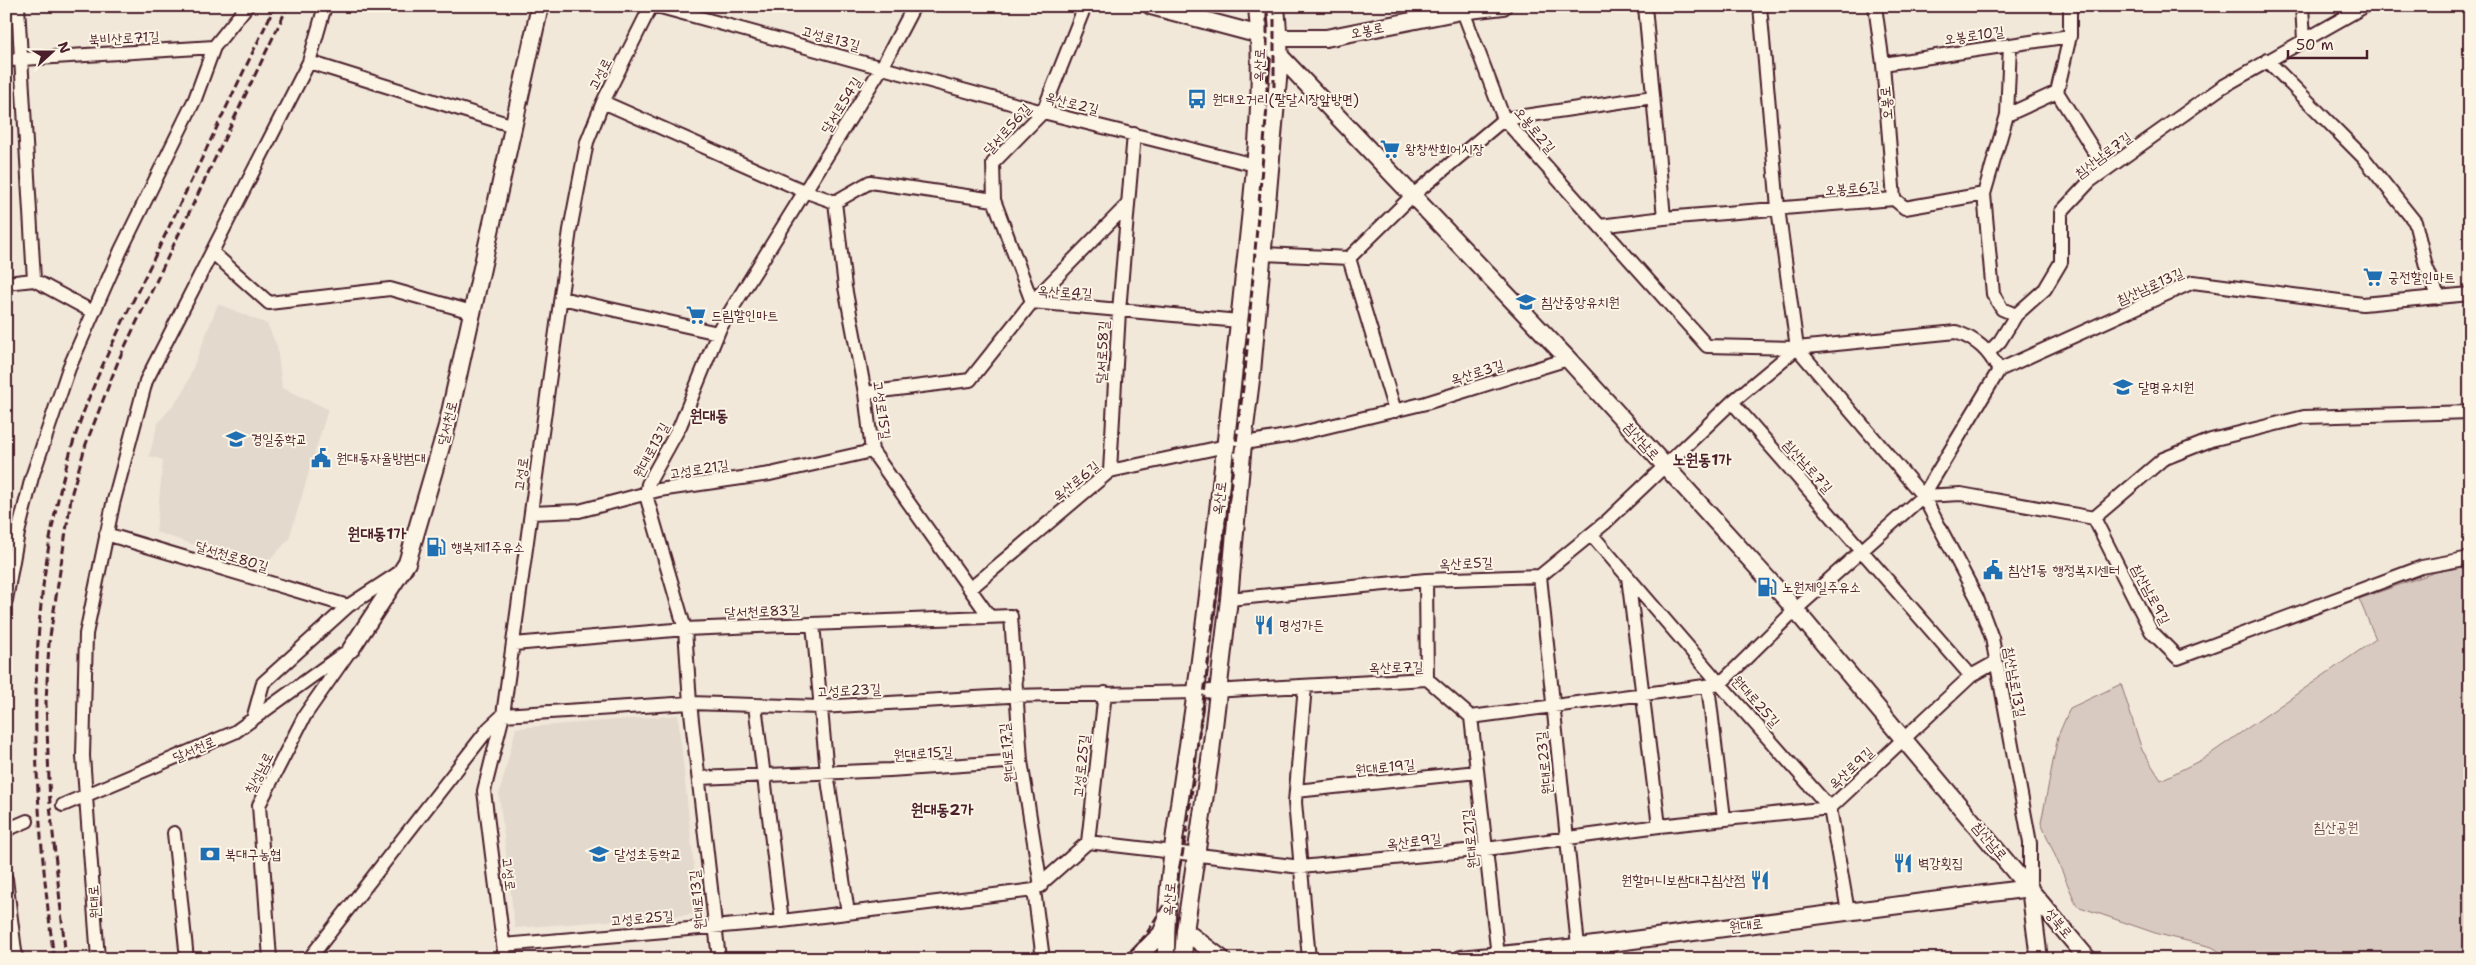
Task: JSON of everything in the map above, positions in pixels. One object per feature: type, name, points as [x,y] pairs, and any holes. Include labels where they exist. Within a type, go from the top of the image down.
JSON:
[{"type":"main road","name":"달서천로","points":[[351,649],[407,563],[447,426],[540,6]]},
{"type":"main road","name":"오봉로","points":[[1151,6],[1278,38],[1326,38],[1461,9],[1503,6]]},
{"type":"main road","name":"옥산로","points":[[1166,959],[1172,851],[1196,692],[1226,446],[1255,165],[1260,35],[1257,6]]},
{"type":"main road","points":[[1183,959],[1184,931],[1210,760],[1229,599],[1263,254],[1280,57],[1276,6]]},
{"type":"main road","name":"침산남로","points":[[1260,35],[1568,359],[1795,610],[2030,888]]},
{"type":"main road","points":[[2030,888],[2039,959]]},
{"type":"main road","name":"원대로","points":[[1462,959],[2030,888]]},
{"type":"main road","name":"성북로","points":[[2030,888],[2088,959]]},
{"type":"main road","points":[[1135,959],[1161,934],[1167,920]]},
{"type":"main road","points":[[1184,931],[1222,959]]},
{"type":"street","points":[[18,6],[34,280]]},
{"type":"street","points":[[6,600],[12,534],[63,385],[93,312],[194,99],[214,47],[247,6]]},
{"type":"street","name":"원대로","points":[[98,959],[83,756],[86,634],[106,534],[146,381],[310,62],[325,6]]},
{"type":"street","name":"고성로","points":[[505,959],[484,791],[503,715],[570,230],[587,142],[602,102],[651,6]]},
{"type":"street","name":"고성로13길","points":[[657,6],[882,67]]},
{"type":"street","name":"달서로54길","points":[[804,191],[882,67],[914,6]]},
{"type":"street","name":"달서로56길","points":[[1032,302],[994,200],[993,163],[1043,112],[1085,6]]},
{"type":"street","points":[[1645,6],[1664,218]]},
{"type":"street","points":[[1760,6],[1778,208],[1797,348]]},
{"type":"street","name":"오봉로","points":[[1875,6],[1883,64],[1894,199]]},
{"type":"street","points":[[2070,6],[2070,36],[2057,92],[2106,170]]},
{"type":"street","points":[[2302,6],[2304,40]]},
{"type":"street","name":"침산남로7길","points":[[1989,352],[2000,341],[2016,315],[2045,289],[2062,262],[2061,212],[2090,180],[2222,86],[2365,6]]},
{"type":"street","name":"오봉로2길","points":[[1461,9],[1504,119],[1707,346],[1797,348]]},
{"type":"street","name":"오봉로10길","points":[[1883,64],[2070,36]]},
{"type":"street","points":[[2010,45],[2007,115],[1984,194],[1992,294],[2002,309],[2016,315]]},
{"type":"street","name":"북비산로71길","points":[[6,60],[214,47]]},
{"type":"street","points":[[2267,60],[2363,157],[2415,222],[2426,266],[2439,298]]},
{"type":"street","points":[[310,62],[514,126]]},
{"type":"street","name":"옥산로2길","points":[[882,67],[1043,112],[1255,165]]},
{"type":"street","points":[[2007,115],[2057,92]]},
{"type":"street","points":[[1263,254],[1349,258],[1412,196],[1504,119],[1653,97]]},
{"type":"street","points":[[602,102],[804,191],[835,202],[870,182],[994,200]]},
{"type":"street","name":"달서로58길","points":[[1110,472],[1119,310],[1134,134]]},
{"type":"street","name":"원대로13길","points":[[719,959],[690,703],[685,629],[646,496],[648,484],[680,426],[718,333],[804,191]]},
{"type":"street","name":"오봉로6길","points":[[1778,208],[1894,199],[1905,208],[1984,194]]},
{"type":"street","name":"고성로15길","points":[[835,202],[845,287],[865,393],[872,451],[989,616]]},
{"type":"street","points":[[1032,302],[1128,204]]},
{"type":"street","points":[[1600,226],[1664,218],[1778,208]]},
{"type":"street","points":[[212,252],[269,303],[390,289],[472,312]]},
{"type":"street","points":[[1349,258],[1395,411]]},
{"type":"street","points":[[6,283],[34,280],[93,312]]},
{"type":"street","name":"침산남로13길","points":[[1999,370],[2193,282],[2363,304],[2470,294]]},
{"type":"street","points":[[561,298],[718,333]]},
{"type":"street","name":"옥산로4길","points":[[865,393],[970,380],[1032,302],[1239,321]]},
{"type":"street","points":[[1472,717],[1714,685],[1923,496],[1999,370],[1989,352],[1973,338],[1956,332],[1797,348],[1732,402],[1592,534],[1540,576]]},
{"type":"street","name":"침산남로13길","points":[[1797,348],[1923,496],[1977,598],[1992,638],[2030,843],[2030,888]]},
{"type":"street","name":"옥산로3길","points":[[1226,446],[1293,435],[1395,411],[1568,359]]},
{"type":"street","name":"침산남로7길","points":[[1732,402],[1863,550]]},
{"type":"street","points":[[1923,496],[1961,494],[2094,518],[2163,458],[2211,440],[2304,417],[2470,412]]},
{"type":"street","name":"옥산로6길","points":[[970,589],[1110,472],[1226,446]]},
{"type":"street","name":"고성로21길","points":[[531,514],[579,511],[646,496],[659,490],[770,474],[872,451]]},
{"type":"street","name":"침산남로9길","points":[[2094,518],[2151,631],[2178,658],[2422,567],[2470,558]]},
{"type":"street","name":"달서천로80길","points":[[106,534],[348,606]]},
{"type":"street","name":"원대로25길","points":[[1592,534],[1714,685],[1830,808]]},
{"type":"street","points":[[1863,550],[1971,676]]},
{"type":"street","points":[[253,719],[263,683],[348,606],[402,572]]},
{"type":"street","name":"옥산로5길","points":[[1229,599],[1426,580],[1540,576]]},
{"type":"street","name":"원대로23길","points":[[1540,576],[1578,946]]},
{"type":"street","points":[[1628,577],[1659,826]]},
{"type":"street","points":[[1426,580],[1427,678]]},
{"type":"street","name":"달서천로83길","points":[[514,644],[685,629],[1011,616]]},
{"type":"street","name":"원대로17길","points":[[1011,616],[1021,761],[1038,888]]},
{"type":"street","points":[[812,624],[828,773],[848,913]]},
{"type":"street","name":"달서천로","points":[[63,805],[235,732],[351,649]]},
{"type":"street","name":"칠성남로","points":[[270,959],[259,805],[305,715],[351,649]]},
{"type":"street","points":[[1904,739],[1971,676],[1996,662]]},
{"type":"street","name":"옥산로7길","points":[[1196,692],[1427,678],[1472,717]]},
{"type":"street","points":[[1714,685],[1724,818]]},
{"type":"street","points":[[1305,686],[1296,791],[1300,867],[1309,959]]},
{"type":"street","name":"고성로23길","points":[[503,715],[690,703],[820,707],[1017,696],[1196,692]]},
{"type":"street","name":"고성로25길","points":[[1088,842],[1104,693]]},
{"type":"street","points":[[756,705],[782,921]]},
{"type":"street","points":[[309,959],[489,728],[503,715]]},
{"type":"street","name":"원대로21길","points":[[1472,717],[1498,956]]},
{"type":"street","name":"옥산로9길","points":[[1172,851],[1300,867],[1486,849],[1724,818],[1830,808],[1904,739]]},
{"type":"street","name":"원대로15길","points":[[828,773],[1021,761]]},
{"type":"street","name":"원대로19길","points":[[1296,791],[1478,772]]},
{"type":"street","points":[[699,778],[828,773]]},
{"type":"street","points":[[1830,808],[1848,912]]},
{"type":"street","points":[[6,830],[27,821]]},
{"type":"street","points":[[174,832],[186,959]]},
{"type":"street","points":[[1043,959],[1038,888],[1088,842],[1172,851]]},
{"type":"street","points":[[6,879],[16,959]]},
{"type":"street","name":"고성로25길","points":[[503,945],[782,921],[1038,888]]},
{"type":"shaded area","name":"경일중학교","points":[[218,304],[267,324],[277,346],[282,388],[328,409],[289,539],[263,568],[156,532],[163,460],[149,456],[158,423],[183,393]]},
{"type":"shaded area","name":"달성초등학교","points":[[678,715],[699,914],[515,928],[499,795],[516,728]]},
{"type":"green space","name":"침산공원","points":[[2470,566],[2470,959],[2231,959],[2212,947],[2158,934],[2077,906],[2041,823],[2058,736],[2070,708],[2121,684],[2142,750],[2161,780],[2203,759],[2376,639],[2359,599],[2436,572]]},
{"type":"railway","points":[[54,959],[40,829],[36,698],[45,568],[57,504],[74,440],[101,369],[275,6]]},
{"type":"railway","points":[[66,959],[50,805],[46,702],[49,643],[72,492],[86,444],[119,359],[288,6]]},
{"type":"railway","points":[[1123,959],[1146,935],[1176,885],[1186,836],[1245,372],[1267,107],[1267,6]]},
{"type":"railway","points":[[1274,12],[1274,99]]},
{"type":"place","name":"원대오거리(팔달시장앞방면)","points":[[1197,99]]},
{"type":"place","name":"왕창싼회어시장","points":[[1390,149]]},
{"type":"place","name":"궁전할인마트","points":[[2373,277]]},
{"type":"place","name":"침산중앙유치원","points":[[1526,302]]},
{"type":"place","name":"드림할인마트","points":[[696,315]]},
{"type":"place","name":"달명유치원","points":[[2123,387]]},
{"type":"place","name":"경일중학교","points":[[236,439]]},
{"type":"place","name":"원대동자율방범대","points":[[321,458]]},
{"type":"place","name":"행복제1주유소","points":[[436,547]]},
{"type":"place","name":"침산1동 행정복지센터","points":[[1993,570]]},
{"type":"place","name":"노원제일주유소","points":[[1767,587]]},
{"type":"place","name":"명성가든","points":[[1264,625]]},
{"type":"place","name":"북대구농협","points":[[210,854]]},
{"type":"place","name":"달성초등학교","points":[[599,854]]},
{"type":"place","name":"벽강횟집","points":[[1903,863]]},
{"type":"place","name":"원할머니보쌈대구침산점","points":[[1760,880]]},
{"type":"district","name":"원대동","points":[[709,415]]},
{"type":"district","name":"노원동1가","points":[[1702,459]]},
{"type":"district","name":"원대동1가","points":[[377,533]]},
{"type":"district","name":"원대동2가","points":[[942,809]]}]
